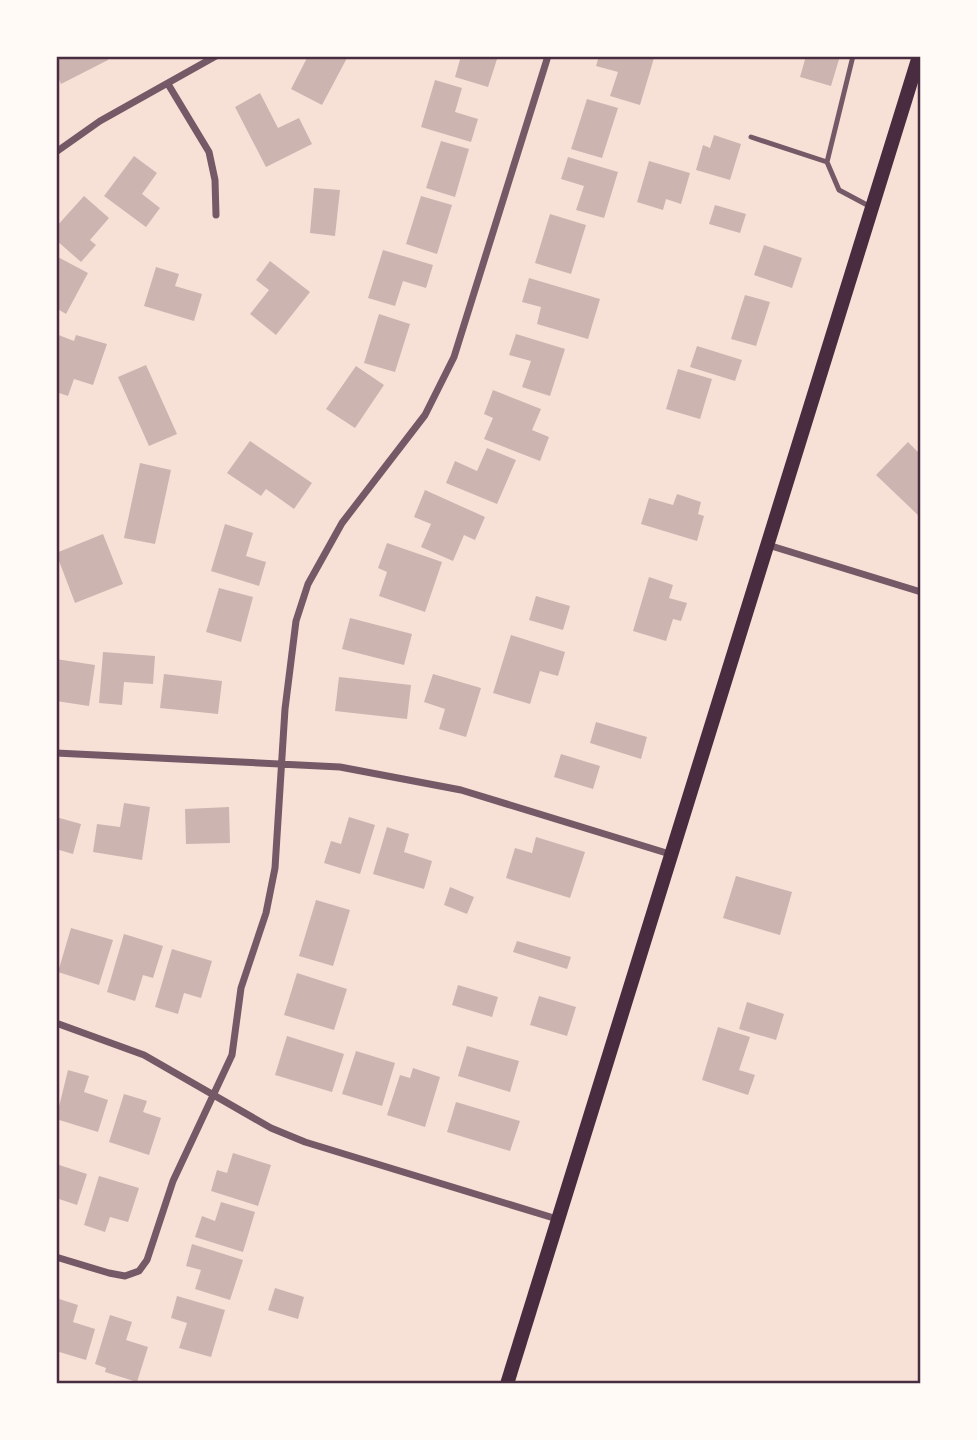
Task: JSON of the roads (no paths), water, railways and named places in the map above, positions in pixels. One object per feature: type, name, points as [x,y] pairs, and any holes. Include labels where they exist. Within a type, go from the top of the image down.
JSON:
[{"type":"main road","points":[[507,1384],[919,56]]},
{"type":"street","points":[[56,152],[100,121],[216,56]]},
{"type":"street","points":[[56,1257],[125,1276],[139,1271],[147,1260],[173,1181],[232,1055],[241,989],[266,913],[275,868],[285,709],[295,632],[308,584],[342,523],[425,415],[454,357],[548,56]]},
{"type":"street","points":[[168,84],[209,152],[215,180],[216,215]]},
{"type":"street","points":[[768,545],[921,593]]},
{"type":"street","points":[[56,753],[340,767],[461,790],[673,855]]},
{"type":"street","points":[[56,1023],[144,1055],[271,1128],[305,1142],[557,1219]]},
{"type":"lane","points":[[853,56],[827,162],[839,190],[872,208]]},
{"type":"lane","points":[[751,138],[827,162]]}]
